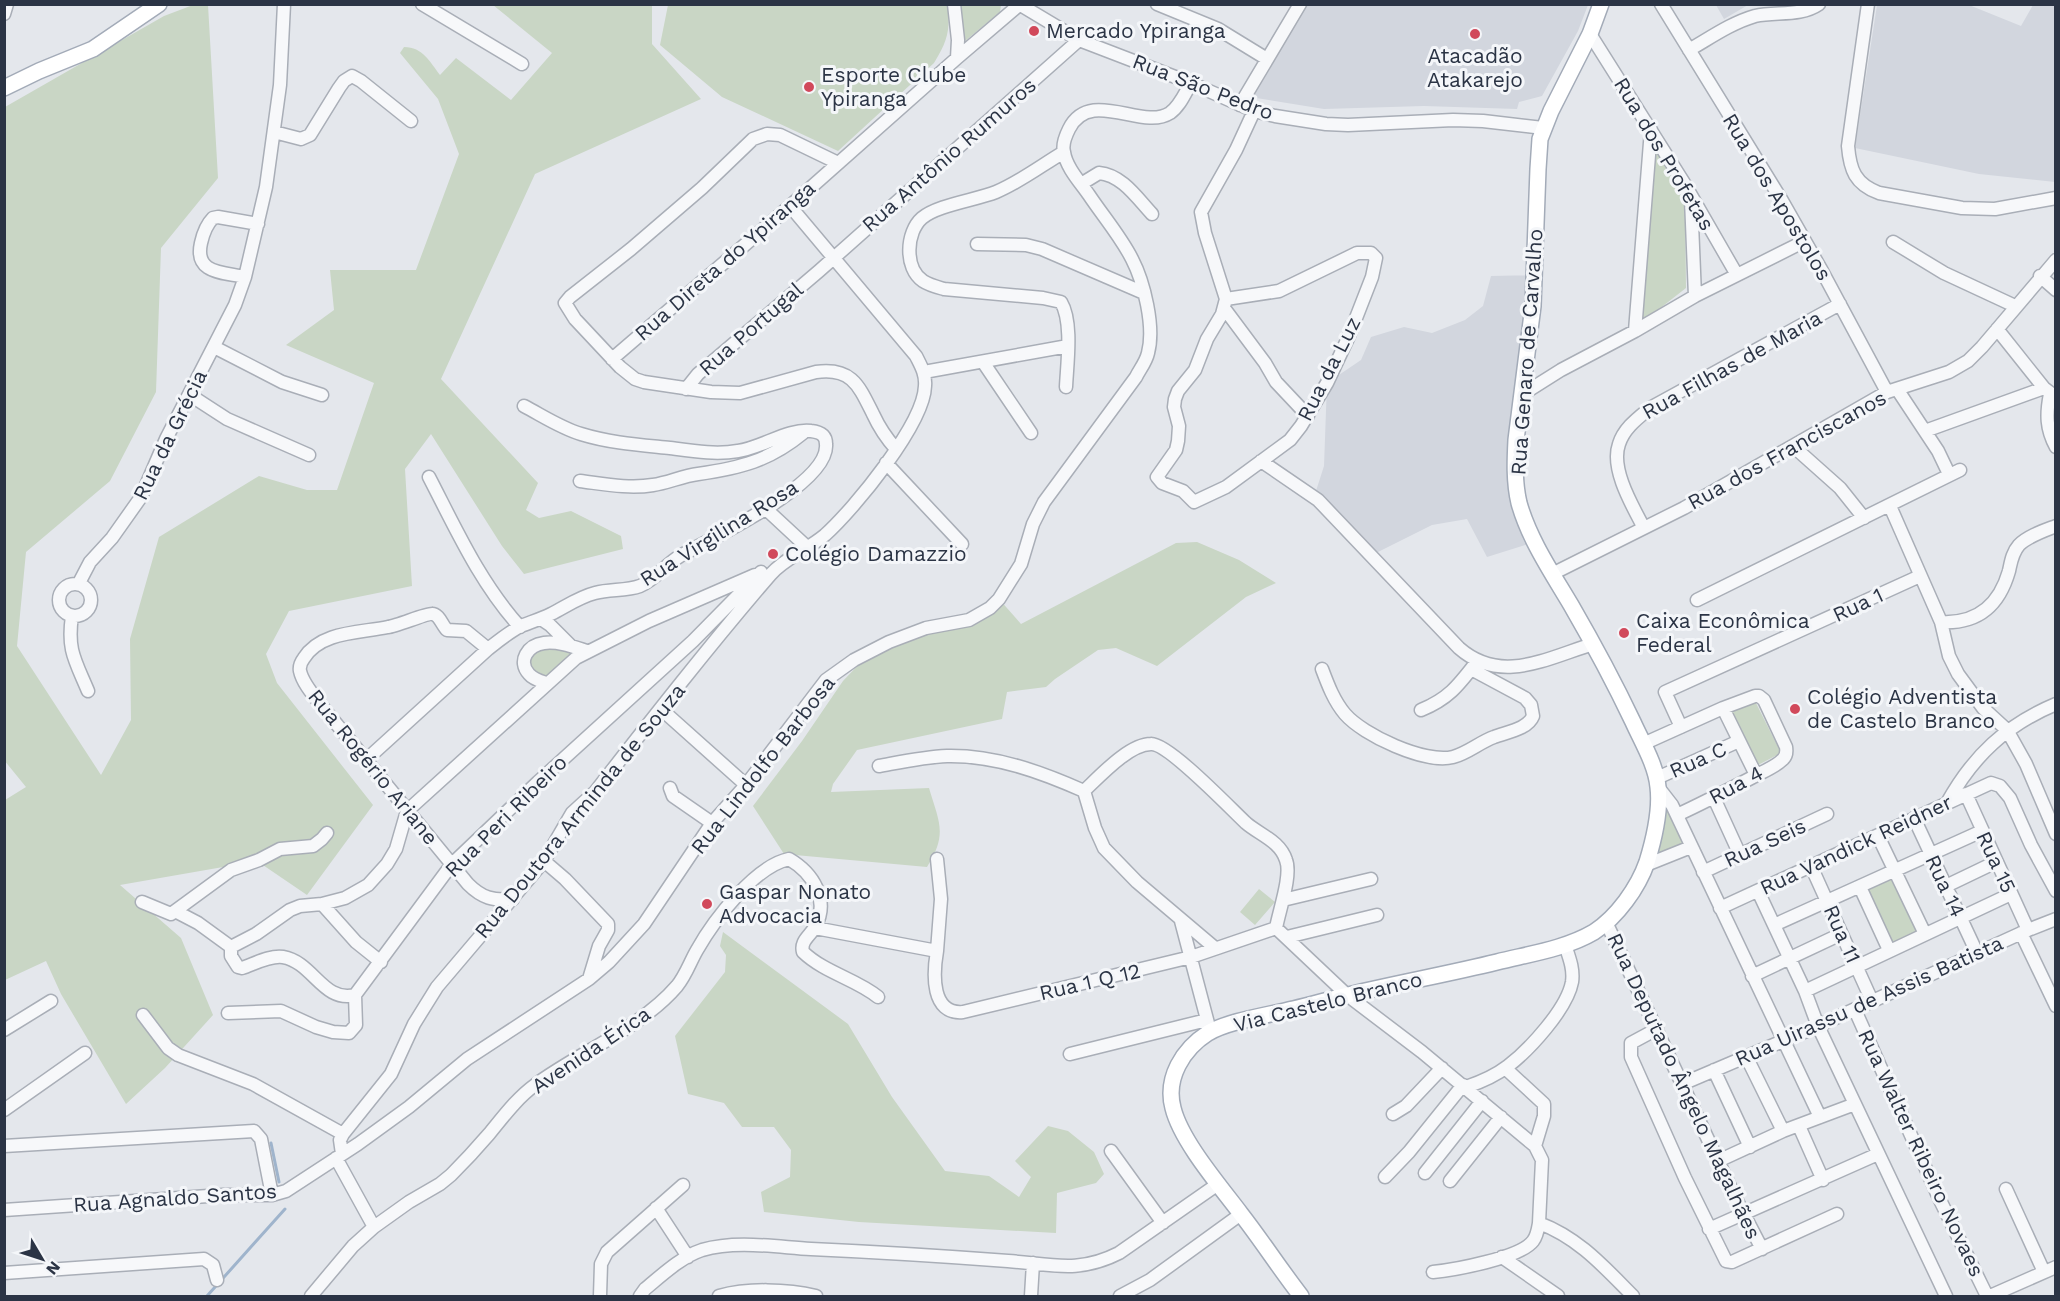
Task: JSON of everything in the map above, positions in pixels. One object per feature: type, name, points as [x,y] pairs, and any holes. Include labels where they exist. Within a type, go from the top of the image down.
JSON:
[{"type":"main road","points":[[5,87],[93,48],[159,4]]},
{"type":"main road","name":"Rua Genaro de Carvalho","points":[[1601,4],[1590,34],[1543,128],[1538,151],[1533,306],[1515,462],[1519,501],[1535,542],[1593,644],[1643,744],[1658,782]]},
{"type":"main road","name":"Via Castelo Branco","points":[[1301,1296],[1218,1184],[1182,1130],[1173,1111],[1170,1097],[1175,1070],[1182,1058],[1209,1026],[1242,1021],[1565,945],[1595,931],[1631,893],[1646,865],[1656,824],[1658,782]]},
{"type":"street","points":[[4,14],[8,4]]},
{"type":"street","name":"Rua da Grécia","points":[[79,583],[90,562],[112,538],[141,497],[166,439],[235,305],[245,277],[266,187],[274,132],[280,85],[284,4]]},
{"type":"street","points":[[422,4],[522,64]]},
{"type":"street","points":[[954,4],[958,40],[957,58]]},
{"type":"street","points":[[1157,4],[1218,29],[1267,59]]},
{"type":"street","points":[[1240,105],[1300,4]]},
{"type":"street","name":"Rua dos Apostolos","points":[[1661,4],[1805,241],[1892,391],[1955,472],[1890,506]]},
{"type":"street","points":[[1689,51],[1741,21],[1769,13],[1801,12],[1819,4]]},
{"type":"street","points":[[1868,4],[1848,146],[1850,168],[1859,181],[1868,189],[1879,194],[1962,208],[1995,208],[2055,198]]},
{"type":"street","name":"Rua Direta do Ypiranga","points":[[612,359],[1019,5]]},
{"type":"street","name":"Rua São Pedro","points":[[1019,5],[1079,40],[1191,83],[1254,111],[1298,121],[1326,124],[1453,120],[1543,128]]},
{"type":"street","name":"Rua dos Profetas","points":[[1590,34],[1691,194],[1737,275]]},
{"type":"street","name":"Rua Antônio Rumuros","points":[[819,271],[1079,40]]},
{"type":"street","points":[[274,132],[301,139],[310,135],[339,88],[352,76],[411,121]]},
{"type":"street","points":[[1066,387],[1068,346],[1065,310],[1061,302],[1058,299],[961,291],[932,285],[916,275],[910,254],[910,243],[916,224],[929,214],[1000,191],[1064,152],[1069,129],[1074,122],[1088,112],[1101,110],[1163,116],[1179,105],[1191,83]]},
{"type":"street","points":[[1254,111],[1236,150],[1201,212],[1225,303],[1276,382],[1308,416]]},
{"type":"street","points":[[1635,331],[1651,130]]},
{"type":"street","points":[[838,163],[780,135],[766,134],[753,139],[702,188],[631,249],[570,297],[566,303],[568,310],[612,359],[635,379],[656,385],[740,393],[816,372],[828,370],[840,372],[860,387],[883,432],[896,449]]},
{"type":"street","name":"Rua Lindolfo Barbosa","points":[[339,1156],[409,1107],[467,1059],[589,979],[609,962],[644,924],[712,824],[746,785],[818,689],[837,671],[869,651],[908,633],[978,617],[999,599],[1021,564],[1033,524],[1041,508],[1118,403],[1148,354],[1150,337],[1144,293],[1132,260],[1082,184],[1064,152]]},
{"type":"street","points":[[1082,184],[1099,173],[1113,176],[1123,182],[1152,214]]},
{"type":"street","points":[[1691,194],[1695,296]]},
{"type":"street","points":[[790,206],[916,356],[924,372],[1068,346]]},
{"type":"street","points":[[245,277],[207,268],[200,260],[201,244],[205,229],[213,218],[258,224]]},
{"type":"street","points":[[1523,394],[1561,370],[1695,296],[1805,241]]},
{"type":"street","points":[[1893,242],[1944,273],[2015,306]]},
{"type":"street","points":[[977,244],[1026,245],[1042,249],[1144,293]]},
{"type":"street","name":"Rua da Luz","points":[[1365,252],[1375,255],[1376,266],[1356,319],[1327,383],[1308,416],[1290,440],[1226,488],[1194,502],[1183,491],[1162,483],[1157,477],[1176,450],[1179,441],[1179,426],[1174,407],[1178,391],[1195,370],[1225,303],[1279,291],[1357,253],[1365,252]]},
{"type":"street","name":"Rua dos Franciscanos","points":[[1552,574],[1684,508],[1892,391],[1949,372],[1960,366],[1976,354],[2055,260]]},
{"type":"street","name":"Rua Portugal","points":[[686,389],[698,374],[819,271]]},
{"type":"street","points":[[2040,276],[2055,290]]},
{"type":"street","name":"Rua Filhas de Maria","points":[[1644,528],[1623,487],[1618,470],[1618,444],[1633,421],[1650,408],[1840,304]]},
{"type":"street","points":[[1997,329],[2050,393],[2046,419],[2055,447]]},
{"type":"street","points":[[214,347],[282,382],[322,396]]},
{"type":"street","points":[[983,362],[1031,433]]},
{"type":"street","name":"Rua Doutora Arminda de Souza","points":[[343,1134],[391,1074],[414,1024],[437,987],[544,861],[572,813],[595,792],[724,629],[779,565],[825,535],[886,463],[919,412],[925,385],[924,372]]},
{"type":"street","points":[[1925,431],[2050,393]]},
{"type":"street","points":[[190,395],[227,419],[309,455]]},
{"type":"street","points":[[524,406],[581,434],[630,444],[703,452],[729,453],[746,450],[806,430]]},
{"type":"street","name":"Rua Virgilina Rosa","points":[[367,759],[488,649],[520,627],[593,593],[638,587],[654,578],[679,557],[766,509],[804,479],[825,457],[826,443],[823,435],[806,430],[781,450],[768,457],[752,464],[719,472],[697,474],[642,486],[580,481]]},
{"type":"street","points":[[1794,447],[1840,488],[1864,518]]},
{"type":"street","points":[[1261,461],[1318,500],[1474,665],[1525,698],[1533,710],[1531,721],[1453,757],[1438,758],[1422,755],[1361,729],[1346,715],[1332,695],[1322,669]]},
{"type":"street","points":[[886,463],[962,544]]},
{"type":"street","points":[[429,477],[474,564],[500,604],[520,627]]},
{"type":"street","points":[[1697,600],[1890,506],[1941,622],[1949,656],[1958,674],[1983,708],[2007,730],[2026,764],[2055,834]]},
{"type":"street","points":[[766,509],[808,548]]},
{"type":"street","points":[[1941,622],[1965,621],[1983,613],[2003,585],[2017,547],[2026,539],[2055,526]]},
{"type":"street","points":[[231,947],[256,934],[290,910],[345,898],[378,876],[396,849],[407,811],[546,683],[587,651],[658,617],[779,565]]},
{"type":"street","name":"Rua Peri Ribeiro","points":[[355,995],[452,864],[684,648],[761,572]]},
{"type":"street","name":"Rua 1","points":[[1681,727],[1665,692],[1920,576]]},
{"type":"street","points":[[79,583],[88,590],[91,601],[87,611],[78,616],[72,616],[63,611],[58,597],[63,588],[79,583]]},
{"type":"street","name":"Rua Rogério Ariane","points":[[488,649],[466,632],[459,629],[447,630],[433,614],[405,624],[327,639],[314,646],[301,664],[300,671],[311,691],[468,884],[483,897],[492,900],[513,899]]},
{"type":"street","points":[[72,616],[71,652],[88,691]]},
{"type":"street","points":[[541,619],[571,646]]},
{"type":"street","points":[[546,683],[530,675],[525,668],[526,652],[533,646],[544,642],[587,651]]},
{"type":"street","points":[[1474,665],[1530,665],[1593,644]]},
{"type":"street","points":[[1421,710],[1444,699],[1460,685],[1474,665]]},
{"type":"street","name":"Rua 4","points":[[1677,815],[1756,775],[1783,759],[1787,752],[1762,698],[1755,696],[1723,708]]},
{"type":"street","points":[[1947,803],[1956,787],[1979,758],[2007,730],[2055,704]]},
{"type":"street","points":[[1643,744],[1723,708],[1756,775]]},
{"type":"street","points":[[661,709],[746,785]]},
{"type":"street","name":"Rua C","points":[[1658,782],[1739,741]]},
{"type":"street","points":[[1084,791],[1130,751],[1153,743],[1158,744],[1190,769],[1248,824],[1282,851],[1287,861],[1276,928],[1347,995],[1465,1086],[1535,1146],[1542,1160],[1539,1223],[1533,1241],[1519,1251],[1502,1257],[1432,1272]]},
{"type":"street","points":[[879,766],[914,759],[948,756],[987,759],[1026,768],[1084,791]]},
{"type":"street","points":[[1658,782],[1677,815],[1820,1118]]},
{"type":"street","name":"Rua Vandick Reidner","points":[[1720,909],[1991,783],[2000,786],[2010,798],[2055,891]]},
{"type":"street","points":[[670,788],[674,796],[712,824]]},
{"type":"street","points":[[1084,791],[1095,828],[1104,848],[1137,882],[1215,948]]},
{"type":"street","name":"Rua 15","points":[[1966,794],[2011,894],[2055,1006]]},
{"type":"street","points":[[1714,798],[1740,855]]},
{"type":"street","name":"Rua Seis","points":[[1703,872],[1827,813]]},
{"type":"street","name":"Rua 14","points":[[1914,818],[1977,953]]},
{"type":"street","points":[[1774,925],[1982,831]]},
{"type":"street","points":[[142,902],[171,914],[231,870],[259,860],[280,849],[313,846],[327,833]]},
{"type":"street","points":[[1878,836],[1925,934]]},
{"type":"street","points":[[1646,865],[1692,847]]},
{"type":"street","name":"Avenida Érica","points":[[311,1296],[353,1246],[374,1227],[451,1175],[532,1086],[656,1006],[679,984],[709,931],[726,907],[763,872],[781,860],[789,859],[799,865],[819,891],[820,910],[814,927]]},
{"type":"street","points":[[878,997],[869,990],[831,972],[803,952],[803,944],[814,927],[937,951],[941,898],[936,859]]},
{"type":"street","points":[[544,861],[566,879],[608,924],[609,930],[599,946],[589,979]]},
{"type":"street","points":[[1946,886],[1995,862]]},
{"type":"street","name":"Rua 11","points":[[1811,866],[1872,1001]]},
{"type":"street","points":[[1282,900],[1371,879]]},
{"type":"street","points":[[1860,887],[1889,950]]},
{"type":"street","points":[[1758,891],[1805,991],[1818,1026],[1946,1296]]},
{"type":"street","points":[[1805,991],[2011,894]]},
{"type":"street","points":[[322,904],[356,942],[381,962]]},
{"type":"street","points":[[175,911],[203,926],[231,947]]},
{"type":"street","points":[[1287,937],[1377,915]]},
{"type":"street","name":"Rua Uirassu de Assis Batista","points":[[1682,1084],[1855,1010],[2055,919]]},
{"type":"street","points":[[1070,1054],[1209,1026],[1181,921]]},
{"type":"street","name":"Rua Deputado Ângelo Magalhães","points":[[1606,922],[1718,1161],[1762,1249]]},
{"type":"street","name":"Rua 1 Q 12","points":[[937,951],[934,973],[940,1001],[948,1011],[963,1012],[1191,957],[1276,928]]},
{"type":"street","points":[[1752,976],[1841,934]]},
{"type":"street","points":[[1385,1177],[1465,1086],[1481,1082],[1505,1068],[1551,1023],[1561,1010],[1572,981],[1572,971],[1565,945]]},
{"type":"street","points":[[228,1012],[281,1011],[333,1032],[349,1033],[356,1025],[355,995],[346,997],[335,995],[305,969],[285,958],[276,957],[242,968],[238,967],[231,956],[231,947]]},
{"type":"street","points":[[4,1030],[51,1001]]},
{"type":"street","name":"Rua Walter Ribeiro Novaes","points":[[1855,1010],[1938,1198],[1989,1296]]},
{"type":"street","points":[[143,1015],[168,1048],[178,1055],[253,1084],[343,1134],[340,1140],[339,1156],[374,1227]]},
{"type":"street","points":[[1658,1029],[1635,1040],[1630,1046],[1631,1057],[1724,1259],[1728,1263],[1732,1262],[1837,1214]]},
{"type":"street","points":[[4,1110],[85,1053]]},
{"type":"street","points":[[1746,1056],[1783,1131]]},
{"type":"street","points":[[1394,1114],[1406,1107],[1442,1068]]},
{"type":"street","points":[[1505,1068],[1544,1104],[1544,1116],[1535,1146]]},
{"type":"street","points":[[1714,1070],[1750,1147]]},
{"type":"street","points":[[1425,1173],[1482,1101]]},
{"type":"street","points":[[1718,1161],[1783,1131],[1855,1104]]},
{"type":"street","points":[[1450,1181],[1501,1117]]},
{"type":"street","points":[[1799,1126],[1823,1180]]},
{"type":"street","points":[[7,1143],[254,1131],[261,1139],[272,1195]]},
{"type":"street","points":[[1111,1151],[1163,1223]]},
{"type":"street","points":[[1709,1229],[1878,1154]]},
{"type":"street","name":"Rua Agnaldo Santos","points":[[4,1210],[223,1195],[272,1195],[286,1191],[339,1156]]},
{"type":"street","points":[[640,1296],[645,1289],[688,1257],[714,1247],[748,1245],[1066,1267],[1087,1266],[1119,1253],[1218,1184]]},
{"type":"street","points":[[600,1296],[600,1274],[604,1257],[612,1247],[683,1185]]},
{"type":"street","points":[[1989,1296],[2050,1270],[2006,1189]]},
{"type":"street","points":[[656,1208],[688,1257]]},
{"type":"street","points":[[1120,1296],[1150,1280],[1241,1214]]},
{"type":"street","points":[[1539,1223],[1564,1234],[1592,1254],[1633,1296]]},
{"type":"street","points":[[1502,1257],[1558,1296]]},
{"type":"street","points":[[4,1273],[204,1259],[213,1265],[217,1280]]},
{"type":"street","points":[[1031,1296],[1033,1263]]},
{"type":"street","points":[[719,1296],[749,1292],[816,1296]]},
{"type":"shaded area","points":[[1307,5],[1588,5],[1578,31],[1542,96],[1519,102],[1517,109],[1424,106],[1324,109],[1250,97]]},
{"type":"shaded area","points":[[1716,5],[1748,5],[1724,19]]},
{"type":"shaded area","points":[[1877,5],[1969,5],[2021,26],[2033,5],[2055,5],[2055,182],[1979,174],[1855,148]]},
{"type":"shaded area","points":[[1535,275],[1515,462],[1535,542],[1487,557],[1467,519],[1432,525],[1372,555],[1316,491],[1324,466],[1327,383],[1361,360],[1371,337],[1404,327],[1432,333],[1465,320],[1483,306],[1491,276]]},
{"type":"green space","points":[[193,5],[208,5],[218,178],[161,248],[156,392],[110,481],[26,552],[17,646],[101,775],[131,720],[130,639],[159,537],[259,476],[307,490],[337,490],[374,383],[286,345],[334,310],[330,270],[416,270],[459,154],[438,99],[400,53],[404,47],[421,52],[440,75],[456,58],[511,100],[552,53],[493,5],[652,5],[652,44],[701,99],[535,174],[441,379],[538,483],[526,510],[539,518],[571,511],[621,536],[623,549],[524,574],[502,546],[431,434],[405,469],[412,586],[289,611],[266,654],[277,683],[373,805],[307,895],[257,861],[120,885],[181,938],[213,1015],[165,1068],[126,1104],[61,994],[46,961],[5,980],[5,800],[26,787],[4,760],[5,107],[164,16]]},
{"type":"green space","name":"Esporte Clube Ypiranga","points":[[668,5],[948,5],[949,22],[945,41],[934,63],[838,151],[722,97],[660,45]]},
{"type":"green space","points":[[956,5],[1001,5],[1000,12],[965,41]]},
{"type":"green space","points":[[1660,153],[1685,193],[1686,288],[1645,320],[1641,318],[1653,154]]},
{"type":"green space","points":[[1197,542],[1239,560],[1276,583],[1246,597],[1157,666],[1116,648],[1098,650],[1046,687],[1007,692],[1002,719],[857,750],[833,784],[831,792],[929,788],[940,828],[938,846],[927,867],[784,854],[753,806],[843,681],[863,660],[926,628],[969,620],[999,599],[1021,624],[1176,543]]},
{"type":"green space","points":[[537,647],[579,651],[546,679],[532,673],[528,654]]},
{"type":"green space","points":[[1755,701],[1781,753],[1758,765],[1732,712]]},
{"type":"green space","points":[[1666,806],[1685,843],[1655,854]]},
{"type":"green space","points":[[1892,875],[1919,931],[1891,944],[1864,889]]},
{"type":"green space","points":[[1259,889],[1275,902],[1255,925],[1240,912]]},
{"type":"green space","points":[[723,932],[848,1024],[892,1097],[945,1171],[989,1176],[1019,1197],[1031,1177],[1015,1161],[1048,1126],[1068,1131],[1094,1152],[1104,1174],[1096,1183],[1057,1193],[1056,1233],[859,1222],[764,1212],[761,1192],[790,1177],[791,1150],[774,1127],[742,1127],[724,1103],[688,1094],[675,1036],[725,972],[726,955],[720,946]]},
{"type":"waterway","points":[[271,1143],[279,1182]]},
{"type":"waterway","points":[[207,1296],[285,1209]]},
{"type":"place","name":"Mercado Ypiranga","points":[[1034,31]]},
{"type":"place","name":"Atacadão Atakarejo","points":[[1475,34]]},
{"type":"place","name":"Esporte Clube Ypiranga","points":[[809,87]]},
{"type":"place","name":"Colégio Damazzio","points":[[773,554]]},
{"type":"place","name":"Caixa Econômica Federal","points":[[1624,633]]},
{"type":"place","name":"Colégio Adventista de Castelo Branco","points":[[1795,709]]},
{"type":"place","name":"Gaspar Nonato Advocacia","points":[[707,904]]}]
